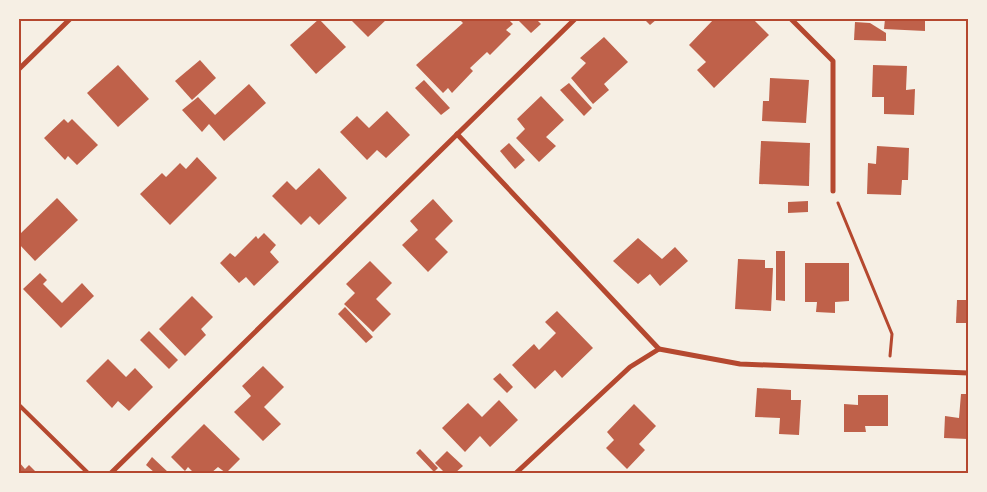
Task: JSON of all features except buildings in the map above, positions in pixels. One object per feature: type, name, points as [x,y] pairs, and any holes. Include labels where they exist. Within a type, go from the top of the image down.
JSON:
[{"type":"street","points":[[19,69],[70,19]]},
{"type":"street","points":[[111,473],[575,19]]},
{"type":"street","points":[[792,19],[833,61],[834,191]]},
{"type":"street","points":[[458,134],[659,349],[740,364],[968,373]]},
{"type":"street","points":[[516,473],[630,367],[659,349]]},
{"type":"lane","points":[[19,405],[88,473]]},
{"type":"path","points":[[834,191],[892,334],[890,370]]}]
